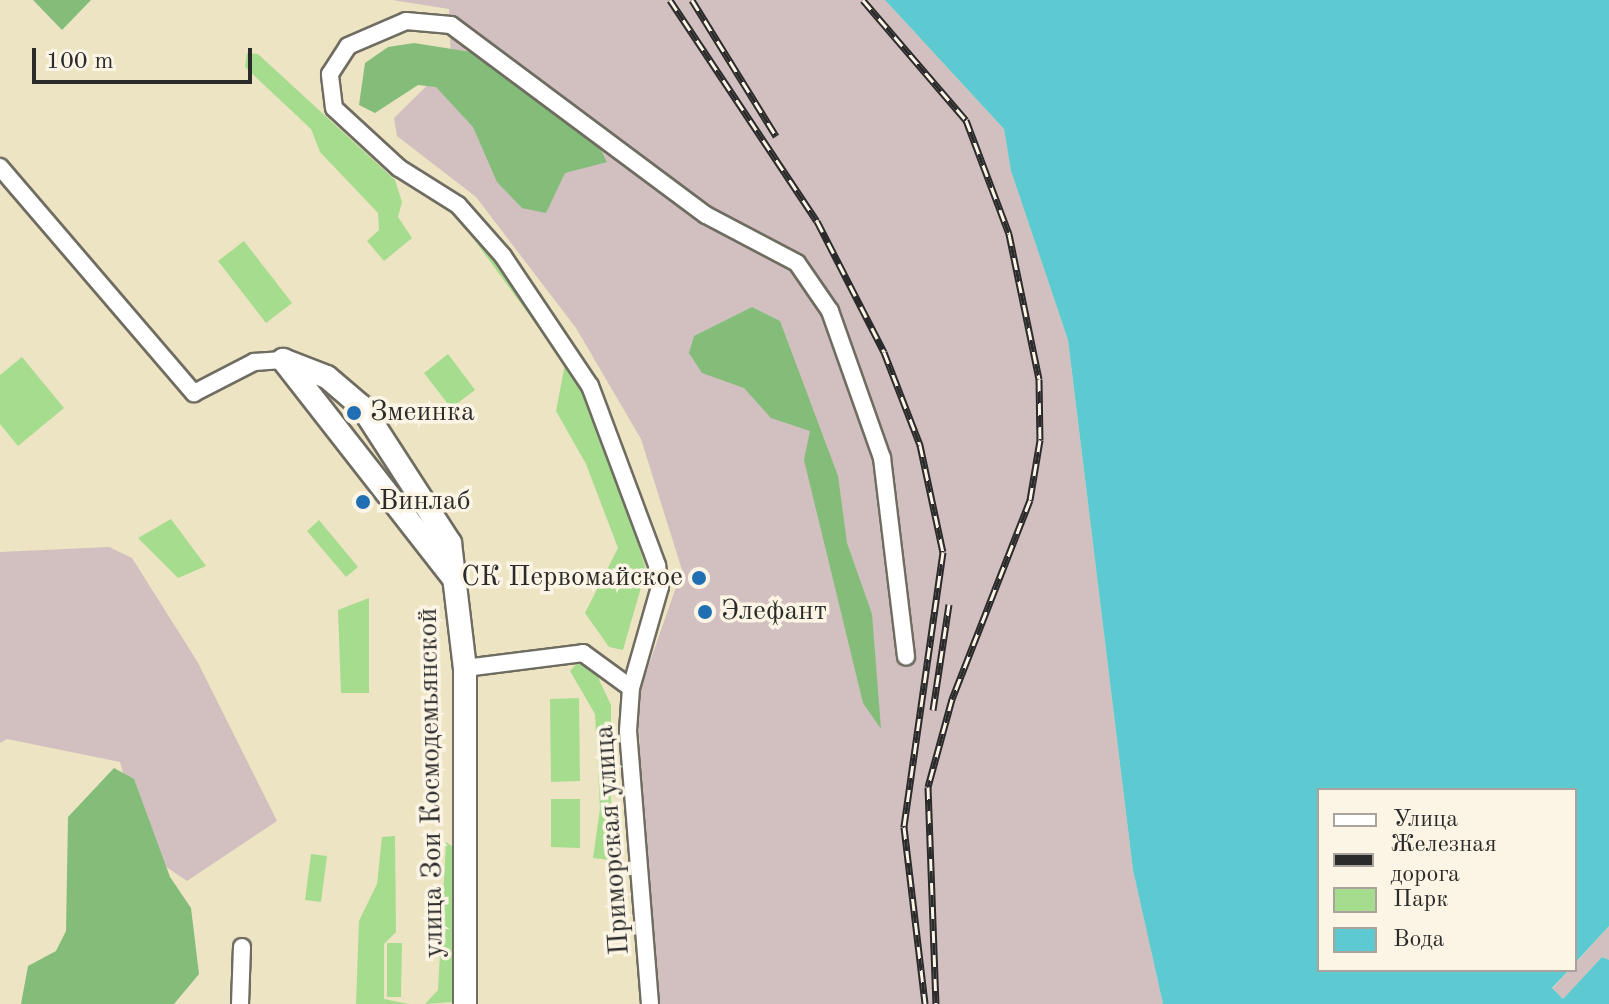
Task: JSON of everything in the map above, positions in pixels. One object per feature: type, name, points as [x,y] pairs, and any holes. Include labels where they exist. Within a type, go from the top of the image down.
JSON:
[{"type":"main road","name":"улица Зои Космодемьянской","points":[[283,360],[327,377],[372,419],[444,530],[459,586],[465,668],[465,1004]]},
{"type":"main road","points":[[283,360],[459,586]]},
{"type":"street","name":"Приморская улица","points":[[650,1004],[631,688],[660,587],[631,483],[575,360],[458,205],[399,168],[334,108],[335,60],[367,34],[406,21],[451,25],[706,215],[797,263],[830,311],[882,458],[906,657]]},
{"type":"street","points":[[0,168],[194,393],[254,362],[283,360]]},
{"type":"street","points":[[465,668],[583,653],[631,688]]},
{"type":"street","points":[[240,1004],[242,947]]},
{"type":"shaded area","points":[[392,0],[885,0],[1004,129],[1011,171],[1068,340],[1133,870],[1163,1004],[648,1004],[638,696],[682,570],[641,439],[576,328],[476,197],[397,136],[394,118],[451,62],[449,9]]},
{"type":"shaded area","points":[[109,547],[132,558],[197,661],[277,821],[187,881],[146,853],[120,762],[7,739],[0,743],[0,552]]},
{"type":"shaded area","points":[[1609,926],[1609,960],[1602,957],[1563,999],[1552,989],[1567,972],[1577,972],[1577,961]]},
{"type":"green space","points":[[33,0],[91,0],[62,30]]},
{"type":"green space","points":[[414,43],[471,52],[600,148],[607,162],[565,173],[546,213],[522,208],[497,182],[473,127],[436,87],[418,85],[375,113],[359,105],[365,63],[388,47]]},
{"type":"green space","points":[[247,53],[258,54],[395,180],[402,202],[398,217],[412,238],[384,261],[367,241],[379,230],[378,213],[320,152],[311,129],[245,67]]},
{"type":"green space","points":[[459,219],[477,232],[570,361],[620,482],[646,570],[623,650],[609,647],[585,613],[618,548],[586,464],[556,411],[565,364]]},
{"type":"green space","points":[[244,241],[292,303],[266,323],[218,261]]},
{"type":"green space","points":[[752,307],[780,321],[838,476],[847,543],[872,614],[881,729],[863,703],[804,460],[810,431],[771,418],[744,388],[702,373],[689,353],[694,336]]},
{"type":"green space","points":[[448,354],[475,390],[451,408],[424,373]]},
{"type":"green space","points":[[22,357],[64,408],[18,446],[0,424],[0,375]]},
{"type":"green space","points":[[171,519],[206,566],[178,578],[138,538]]},
{"type":"green space","points":[[319,520],[358,567],[346,577],[307,531]]},
{"type":"green space","points":[[369,598],[369,693],[341,693],[338,610]]},
{"type":"green space","points":[[581,659],[594,669],[611,705],[611,860],[593,858],[600,809],[595,714],[570,671]]},
{"type":"green space","points":[[579,698],[580,781],[551,782],[550,699]]},
{"type":"green space","points":[[114,768],[134,779],[170,877],[191,908],[199,974],[174,1004],[21,1004],[28,966],[56,951],[66,931],[68,817]]},
{"type":"green space","points":[[551,799],[580,799],[580,848],[551,847]]},
{"type":"green space","points":[[395,836],[396,932],[384,944],[384,999],[409,1004],[356,1004],[359,921],[377,884],[382,837]]},
{"type":"green space","points":[[446,842],[456,849],[454,1002],[425,1004],[438,990]]},
{"type":"green space","points":[[311,854],[327,856],[321,902],[305,900]]},
{"type":"green space","points":[[387,943],[402,943],[401,997],[387,997]]},
{"type":"water","points":[[885,0],[1609,0],[1609,926],[1577,961],[1577,788],[1317,788],[1317,972],[1567,972],[1552,988],[1563,999],[1602,957],[1609,960],[1609,1004],[1163,1004],[1133,870],[1068,340],[1011,171],[1004,129]]},
{"type":"railway","points":[[670,0],[817,221],[884,352],[920,445],[943,552],[904,827],[925,1004]]},
{"type":"railway","points":[[692,0],[776,136]]},
{"type":"railway","points":[[863,0],[966,120],[1009,234],[1039,379],[1040,440],[1030,500],[952,699],[928,787],[936,1004]]},
{"type":"railway","points":[[933,710],[949,604]]},
{"type":"place","name":"Змеинка","points":[[354,413]]},
{"type":"place","name":"Винлаб","points":[[363,502]]},
{"type":"place","name":"СК Первомайское","points":[[699,578]]},
{"type":"place","name":"Элефант","points":[[705,612]]}]
